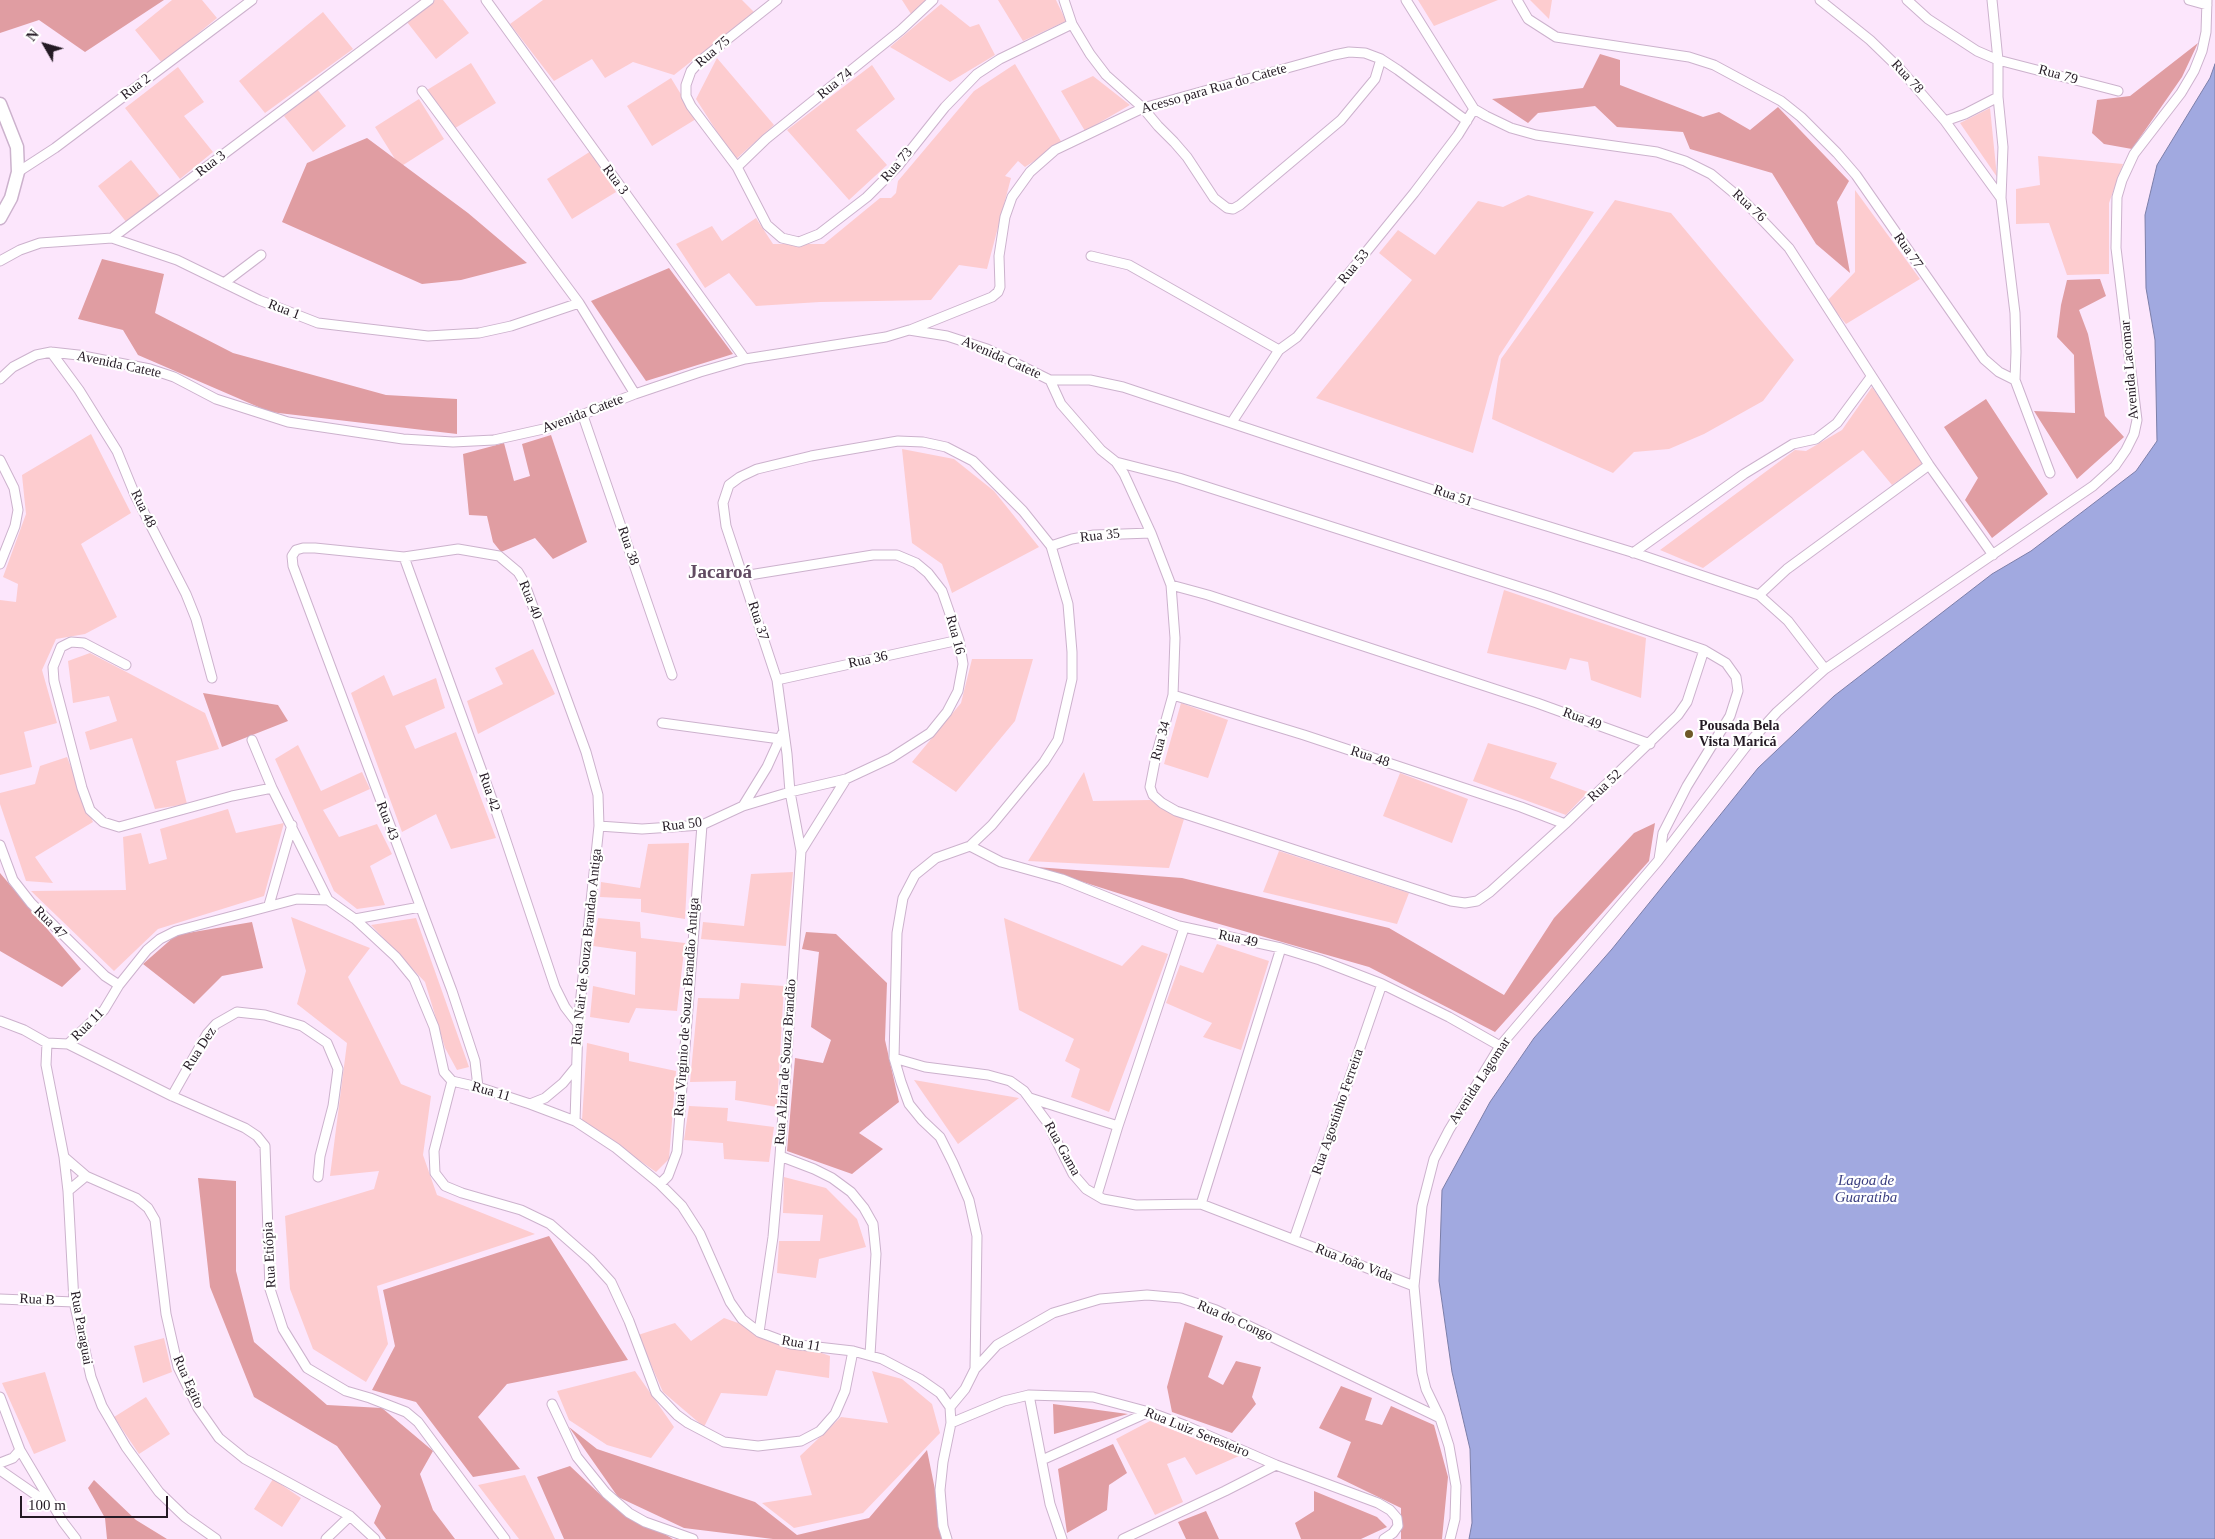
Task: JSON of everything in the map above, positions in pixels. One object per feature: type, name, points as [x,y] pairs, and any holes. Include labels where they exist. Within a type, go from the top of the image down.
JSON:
[{"type":"main road","points":[[0,104],[16,147],[18,172],[11,198],[0,218]]},
{"type":"street","name":"Rua 2","points":[[18,172],[56,148],[252,0]]},
{"type":"street","name":"Rua 3","points":[[112,238],[429,0]]},
{"type":"street","name":"Rua 3","points":[[486,0],[745,359]]},
{"type":"street","name":"Rua 75","points":[[737,167],[691,106],[686,96],[688,78],[691,71],[700,61],[776,0]]},
{"type":"street","name":"Rua 74","points":[[737,167],[766,139],[901,30],[933,0]]},
{"type":"street","points":[[1064,0],[1072,24],[1090,54],[1106,75],[1143,108],[1188,157],[1214,198],[1227,208],[1233,209],[1341,120],[1375,79],[1382,59]]},
{"type":"street","points":[[1406,0],[1474,109]]},
{"type":"street","name":"Rua 77","points":[[1517,0],[1528,18],[1556,37],[1689,56],[1714,65],[1781,101],[1837,152],[1856,176],[1984,359],[1999,372],[2015,380]]},
{"type":"street","name":"Rua 78","points":[[1820,0],[1870,40],[1902,70],[1945,121],[2001,198]]},
{"type":"street","name":"Rua 79","points":[[1907,0],[1953,36],[1977,51],[1998,60],[2118,91]]},
{"type":"street","points":[[1992,0],[1998,60],[1998,97],[2003,147],[2001,198],[2015,313],[2015,380],[2050,473]]},
{"type":"street","points":[[2189,0],[2207,3]]},
{"type":"street","name":"Avenida Lacomar","points":[[1825,669],[2093,486],[2115,466],[2134,434],[2137,420],[2116,248],[2117,197],[2134,154],[2181,93],[2194,71],[2202,52],[2206,32],[2207,3]]},
{"type":"street","name":"Rua 73","points":[[737,167],[767,225],[782,238],[799,242],[819,234],[868,197],[898,166],[945,107],[977,74],[1000,59],[1072,24]]},
{"type":"street","name":"Acesso para Rua do Catete","points":[[909,330],[992,297],[998,292],[1000,287],[999,256],[1005,217],[1012,196],[1030,172],[1055,150],[1143,108],[1349,52],[1365,53],[1382,59],[1467,121]]},
{"type":"street","points":[[422,91],[579,303],[636,394]]},
{"type":"street","points":[[1945,121],[1965,114],[1998,97]]},
{"type":"street","name":"Rua 53","points":[[1232,422],[1279,350],[1297,337],[1414,193],[1474,109]]},
{"type":"street","name":"Rua 76","points":[[1474,109],[1511,128],[1536,135],[1657,152],[1711,174],[1746,202],[1789,248],[1929,466],[1993,555]]},
{"type":"street","name":"Rua 1","points":[[0,261],[20,250],[40,243],[112,238],[177,260],[259,300],[318,324],[428,336],[479,333],[511,326],[579,303]]},
{"type":"street","points":[[224,283],[261,255]]},
{"type":"street","points":[[1091,256],[1129,265],[1279,350]]},
{"type":"street","name":"Avenida Catete","points":[[0,379],[22,362],[36,355],[51,352],[122,362],[150,369],[174,377],[216,399],[288,422],[403,440],[453,442],[494,440],[548,428],[584,416],[636,394],[745,359],[877,339],[909,330],[947,336],[987,349],[1050,380]]},
{"type":"street","name":"Rua 48","points":[[51,352],[79,390],[116,451],[135,494],[189,602],[196,619],[212,678]]},
{"type":"street","points":[[1633,553],[1744,474],[1793,444],[1816,439],[1837,423],[1871,377]]},
{"type":"street","name":"Rua 51","points":[[1050,380],[1090,380],[1123,387],[1478,505],[1633,553],[1759,595],[1788,621],[1825,669]]},
{"type":"street","name":"Rua 34","points":[[1050,380],[1061,404],[1101,450],[1116,462],[1133,490],[1170,585],[1175,638],[1173,695],[1156,756],[1150,787],[1153,795],[1176,811],[1451,901],[1465,903],[1477,901]]},
{"type":"street","name":"Rua 38","points":[[584,416],[672,675]]},
{"type":"street","name":"Rua 37","points":[[790,792],[777,680],[724,515],[723,503],[729,486],[740,477],[757,469],[811,456],[898,441],[924,442],[946,447],[973,461],[1023,511],[1050,546]]},
{"type":"street","points":[[0,460],[14,488],[18,510],[15,526],[0,564]]},
{"type":"street","points":[[1116,462],[1178,478],[1548,596],[1704,650],[1726,663],[1736,677],[1738,691],[1730,716],[1687,786],[1664,833],[1658,861]]},
{"type":"street","points":[[1759,595],[1787,569],[1929,466]]},
{"type":"street","name":"Rua 35","points":[[1050,546],[1094,535],[1151,533]]},
{"type":"street","points":[[947,1539],[943,1526],[940,1490],[943,1462],[951,1423],[950,1407],[965,1389],[974,1370],[977,1236],[974,1215],[956,1170],[940,1137],[909,1104],[894,1058],[897,933],[903,898],[915,875],[936,858],[970,846],[992,825],[1044,762],[1058,740],[1072,679],[1072,652],[1068,604],[1050,546]]},
{"type":"street","name":"Rua 40","points":[[292,556],[296,550],[309,548],[404,557],[458,549],[499,556],[518,572],[531,600],[596,782],[599,826]]},
{"type":"street","name":"Rua 16","points":[[743,576],[873,555],[897,554],[922,568],[942,591],[958,640],[963,664],[958,690],[947,712],[930,733],[891,758],[846,779],[790,792]]},
{"type":"street","name":"Rua 43","points":[[292,556],[298,580],[452,991],[475,1061],[478,1087]]},
{"type":"street","name":"Rua 42","points":[[404,557],[493,802],[555,987],[565,1007],[578,1024]]},
{"type":"street","name":"Rua 49","points":[[1170,585],[1208,595],[1536,703],[1650,744]]},
{"type":"street","name":"Rua 36","points":[[777,680],[958,640]]},
{"type":"street","points":[[126,665],[84,643],[71,642],[61,647],[53,667],[54,681],[82,788],[90,810],[103,822],[119,828],[232,796],[272,788]]},
{"type":"street","name":"Rua 52","points":[[1477,901],[1490,892],[1565,824],[1678,715],[1687,702],[1704,650]]},
{"type":"street","name":"Avenida Lagomar","points":[[1450,1539],[1455,1519],[1456,1486],[1449,1446],[1440,1418],[1426,1389],[1422,1373],[1414,1286],[1422,1206],[1434,1158],[1500,1046],[1658,861],[1748,744],[1777,712],[1825,669]]},
{"type":"street","name":"Rua 48","points":[[1173,695],[1313,738],[1521,807],[1565,824]]},
{"type":"street","points":[[662,723],[780,739]]},
{"type":"street","name":"Rua 37","points":[[743,806],[767,766],[784,729]]},
{"type":"street","points":[[252,740],[272,788],[328,900]]},
{"type":"street","points":[[801,851],[846,779]]},
{"type":"street","name":"Rua 50","points":[[599,826],[642,829],[702,825],[743,806],[790,792]]},
{"type":"street","name":"Rua Alzira de Souza Brandão","points":[[759,1332],[773,1237],[801,851],[790,792]]},
{"type":"street","points":[[269,905],[292,825]]},
{"type":"street","name":"Rua Virginio de Souza Brandão Antiga","points":[[660,1184],[668,1176],[676,1152],[702,825]]},
{"type":"street","name":"Rua Nair de Souza Brandao Antiga","points":[[575,1121],[578,1024],[599,826]]},
{"type":"street","name":"Rua 47","points":[[0,845],[14,880],[31,903],[106,976],[119,986]]},
{"type":"street","name":"Rua 49","points":[[970,846],[1001,862],[1062,879],[1184,928],[1281,948],[1320,960],[1382,984],[1449,1017],[1500,1046]]},
{"type":"street","name":"Rua 11","points":[[47,1043],[68,1044],[104,1010],[119,986],[147,950],[160,939],[176,931],[269,905],[297,899],[328,900],[355,919],[396,957],[414,979],[434,1028],[444,1072],[452,1081],[478,1087],[575,1121],[616,1148],[660,1184],[682,1206],[700,1234],[734,1308],[742,1319],[759,1332],[791,1344],[853,1351],[882,1359],[920,1379],[940,1393],[950,1407]]},
{"type":"street","points":[[355,919],[420,907]]},
{"type":"street","points":[[1097,1195],[1184,928]]},
{"type":"street","points":[[1201,1204],[1281,948]]},
{"type":"street","name":"Rua Agostinho Ferreira","points":[[1294,1239],[1382,984]]},
{"type":"street","name":"Rua Dez","points":[[172,1096],[208,1034],[216,1024],[237,1012],[265,1015],[302,1026],[327,1043],[338,1069],[333,1106],[320,1156],[318,1177]]},
{"type":"street","points":[[0,1021],[24,1030],[47,1043]]},
{"type":"street","name":"Rua Paraguai","points":[[47,1043],[46,1065],[64,1157],[68,1191],[74,1302],[91,1377],[102,1406],[126,1447],[159,1492],[185,1516],[216,1539]]},
{"type":"street","name":"Rua Etiópia","points":[[68,1044],[172,1096],[245,1128],[257,1136],[266,1146],[270,1289],[283,1329],[307,1368],[346,1391],[406,1412],[418,1422],[505,1539]]},
{"type":"street","name":"Rua Gama","points":[[894,1058],[925,1066],[988,1075],[1002,1079],[1024,1091],[1047,1122],[1073,1174],[1086,1189],[1104,1199],[1136,1205],[1201,1204],[1294,1239]]},
{"type":"street","points":[[530,1104],[545,1098],[563,1083],[576,1068]]},
{"type":"street","points":[[452,1081],[434,1151],[435,1173],[445,1186],[520,1210],[550,1224],[591,1260],[610,1282],[630,1321],[656,1393],[676,1415],[724,1442],[758,1446],[801,1441],[820,1431],[835,1414],[845,1390],[853,1351]]},
{"type":"street","points":[[1030,1098],[1118,1126]]},
{"type":"street","points":[[780,1156],[832,1178],[851,1192],[864,1208],[873,1224],[876,1254],[870,1355]]},
{"type":"street","name":"Rua Egito","points":[[64,1157],[86,1176],[136,1198],[148,1208],[155,1220],[166,1314],[178,1367],[198,1408],[219,1438],[245,1459],[350,1516],[375,1539]]},
{"type":"street","points":[[68,1191],[86,1176]]},
{"type":"street","name":"Rua João Vida","points":[[1294,1239],[1414,1286]]},
{"type":"street","name":"Rua do Congo","points":[[974,1370],[997,1345],[1053,1314],[1100,1299],[1147,1295],[1181,1298],[1216,1310],[1440,1418]]},
{"type":"street","name":"Rua B","points":[[0,1299],[74,1302]]},
{"type":"street","points":[[1029,1395],[1050,1504],[1062,1539]]},
{"type":"street","name":"Rua Luiz Seresteiro","points":[[951,1423],[1004,1401],[1029,1395],[1093,1397],[1149,1412],[1276,1465],[1378,1502],[1390,1510],[1397,1518],[1398,1526],[1394,1533],[1384,1539]]},
{"type":"street","points":[[0,1397],[20,1450],[54,1508],[76,1539]]},
{"type":"street","points":[[552,1404],[577,1456],[606,1493],[628,1512],[645,1522],[693,1539]]},
{"type":"street","points":[[1042,1460],[1149,1412]]},
{"type":"street","points":[[0,1463],[13,1458],[20,1450]]},
{"type":"street","points":[[1123,1539],[1276,1465]]},
{"type":"street","points":[[0,1470],[54,1508]]},
{"type":"street","points":[[326,1539],[350,1516]]},
{"type":"shaded area","points":[[0,0],[164,0],[85,52],[39,20],[0,33]]},
{"type":"shaded area","points":[[172,0],[202,0],[217,18],[162,63],[135,30]]},
{"type":"shaded area","points":[[435,0],[443,0],[469,33],[436,59],[407,22]]},
{"type":"shaded area","points":[[543,0],[742,0],[754,12],[674,75],[633,62],[605,78],[592,59],[554,81],[510,24]]},
{"type":"shaded area","points":[[902,0],[927,0],[911,14]]},
{"type":"shaded area","points":[[998,0],[1056,0],[1066,21],[1023,41]]},
{"type":"shaded area","points":[[1418,0],[1498,0],[1434,26]]},
{"type":"shaded area","points":[[1530,0],[1552,0],[1549,19]]},
{"type":"shaded area","points":[[941,4],[970,27],[979,24],[995,55],[950,82],[890,47]]},
{"type":"shaded area","points":[[323,12],[353,49],[265,113],[239,81]]},
{"type":"shaded area","points":[[2198,43],[2182,77],[2132,149],[2104,144],[2092,133],[2097,100],[2130,96]]},
{"type":"shaded area","points":[[1600,54],[1620,60],[1620,85],[1703,117],[1719,112],[1750,130],[1778,107],[1849,181],[1837,202],[1850,273],[1816,244],[1772,173],[1690,149],[1683,132],[1617,127],[1595,106],[1538,113],[1528,123],[1492,99],[1583,88]]},
{"type":"shaded area","points":[[717,58],[774,125],[735,160],[696,99]]},
{"type":"shaded area","points":[[471,63],[496,103],[452,130],[427,90]]},
{"type":"shaded area","points":[[1015,64],[1062,143],[1025,167],[1018,161],[1005,176],[1011,178],[987,269],[959,265],[931,300],[820,302],[756,306],[729,273],[705,288],[676,244],[712,226],[722,241],[756,218],[773,244],[824,244],[880,198],[891,198],[896,193],[898,181],[974,91]]},
{"type":"shaded area","points":[[872,65],[895,99],[856,130],[887,165],[849,200],[787,130]]},
{"type":"shaded area","points":[[178,67],[204,102],[184,116],[213,152],[180,179],[125,108]]},
{"type":"shaded area","points":[[1093,76],[1130,105],[1085,131],[1061,91]]},
{"type":"shaded area","points":[[671,78],[696,119],[652,146],[627,106]]},
{"type":"shaded area","points":[[317,89],[346,126],[313,152],[284,116]]},
{"type":"shaded area","points":[[419,99],[444,139],[400,167],[375,127]]},
{"type":"shaded area","points":[[1990,108],[1997,177],[1960,123]]},
{"type":"shaded area","points":[[367,138],[468,213],[527,263],[461,280],[422,284],[282,222],[307,163]]},
{"type":"shaded area","points":[[591,151],[616,192],[572,219],[547,179]]},
{"type":"shaded area","points":[[2038,156],[2123,164],[2109,203],[2109,274],[2067,275],[2049,223],[2016,224],[2016,189],[2040,185]]},
{"type":"shaded area","points":[[131,160],[160,196],[127,223],[98,186]]},
{"type":"shaded area","points":[[1855,190],[1920,279],[1846,324],[1827,301],[1855,272]]},
{"type":"shaded area","points":[[1528,195],[1594,212],[1499,356],[1473,453],[1316,398],[1412,280],[1379,253],[1398,230],[1435,255],[1478,201],[1503,207]]},
{"type":"shaded area","points":[[1615,200],[1671,213],[1794,360],[1763,401],[1704,434],[1669,449],[1634,452],[1613,473],[1492,419],[1501,359]]},
{"type":"shaded area","points":[[102,259],[164,274],[155,313],[233,353],[386,395],[457,399],[457,434],[270,412],[138,355],[123,330],[78,319]]},
{"type":"shaded area","points":[[669,268],[733,354],[646,381],[591,301]]},
{"type":"shaded area","points":[[2100,279],[2106,296],[2079,310],[2088,334],[2105,416],[2124,437],[2077,479],[2034,411],[2075,413],[2074,355],[2057,337],[2061,305],[2067,280]]},
{"type":"shaded area","points":[[1872,387],[1924,463],[1892,485],[1863,450],[1703,568],[1660,550],[1795,450],[1806,451],[1842,430]]},
{"type":"shaded area","points":[[1986,399],[2048,494],[1992,538],[1965,500],[1978,478],[1944,427]]},
{"type":"shaded area","points":[[91,434],[131,513],[81,544],[117,617],[85,634],[56,639],[42,670],[57,723],[24,732],[32,767],[0,775],[0,600],[16,602],[18,584],[3,577],[26,514],[22,475]]},
{"type":"shaded area","points":[[551,435],[587,542],[553,559],[535,538],[501,552],[493,542],[487,516],[469,515],[463,454],[504,443],[514,481],[530,476],[522,444]]},
{"type":"shaded area","points":[[902,449],[954,459],[994,491],[1039,547],[952,593],[942,564],[912,543]]},
{"type":"shaded area","points":[[1504,590],[1646,638],[1641,698],[1591,680],[1588,662],[1570,658],[1566,670],[1487,653]]},
{"type":"shaded area","points":[[533,649],[555,694],[478,734],[467,701],[503,684],[495,668]]},
{"type":"shaded area","points":[[90,653],[205,713],[219,749],[176,761],[187,804],[155,809],[132,738],[90,750],[85,732],[117,721],[109,696],[73,703],[68,661]]},
{"type":"shaded area","points":[[972,659],[1033,659],[1015,721],[956,792],[912,762],[961,703]]},
{"type":"shaded area","points":[[384,675],[393,696],[436,678],[445,708],[405,726],[415,749],[456,732],[496,838],[451,849],[436,814],[402,832],[351,693]]},
{"type":"shaded area","points":[[203,693],[278,705],[288,721],[222,747]]},
{"type":"shaded area","points":[[1181,703],[1228,720],[1208,778],[1164,764]]},
{"type":"shaded area","points":[[1488,743],[1557,763],[1550,778],[1588,792],[1566,815],[1473,781]]},
{"type":"shaded area","points":[[298,745],[321,791],[362,772],[370,789],[323,810],[339,837],[377,824],[392,854],[370,866],[385,905],[357,909],[334,891],[275,759]]},
{"type":"shaded area","points":[[67,757],[93,822],[35,857],[53,883],[26,881],[0,804],[0,793],[35,784],[40,766]]},
{"type":"shaded area","points":[[1084,772],[1093,801],[1150,800],[1184,819],[1169,868],[1028,861]]},
{"type":"shaded area","points":[[1400,773],[1468,799],[1452,843],[1383,816]]},
{"type":"shaded area","points":[[228,809],[236,833],[284,823],[264,896],[158,929],[114,971],[31,891],[126,890],[123,837],[141,833],[149,864],[167,859],[160,829]]},
{"type":"shaded area","points":[[1655,823],[1649,861],[1495,1032],[1369,967],[1174,911],[1036,867],[1182,878],[1389,928],[1504,995],[1554,918],[1634,833]]},
{"type":"shaded area","points":[[689,843],[685,919],[641,912],[641,899],[600,897],[601,882],[640,888],[648,844]]},
{"type":"shaded area","points":[[1279,851],[1409,893],[1397,924],[1263,892]]},
{"type":"shaded area","points":[[793,872],[786,946],[701,939],[703,922],[744,926],[751,874]]},
{"type":"shaded area","points":[[0,873],[81,969],[62,987],[0,951]]},
{"type":"shaded area","points":[[291,917],[370,948],[348,977],[401,1084],[431,1096],[423,1155],[437,1195],[535,1234],[377,1286],[388,1344],[366,1382],[313,1349],[290,1289],[285,1216],[374,1189],[379,1171],[330,1176],[347,1043],[297,1004],[306,971]]},
{"type":"shaded area","points":[[416,918],[469,1067],[457,1070],[445,1048],[425,982],[371,925]]},
{"type":"shaded area","points":[[598,918],[640,922],[641,938],[685,943],[677,1011],[636,1008],[629,1023],[590,1017],[593,986],[635,995],[636,952],[593,946]]},
{"type":"shaded area","points":[[1004,918],[1122,966],[1142,945],[1168,954],[1109,1112],[1071,1097],[1080,1069],[1065,1061],[1074,1039],[1019,1010]]},
{"type":"shaded area","points":[[252,922],[263,968],[222,976],[194,1004],[143,964],[176,935]]},
{"type":"shaded area","points":[[806,932],[836,934],[887,983],[885,1040],[899,1102],[859,1133],[883,1149],[852,1174],[787,1151],[795,1058],[823,1063],[831,1040],[811,1027],[819,952],[802,949]]},
{"type":"shaded area","points":[[1217,944],[1269,961],[1241,1050],[1203,1037],[1212,1023],[1166,1003],[1180,965],[1203,973]]},
{"type":"shaded area","points":[[741,983],[784,986],[777,1107],[735,1100],[736,1081],[690,1082],[698,998],[739,999]]},
{"type":"shaded area","points":[[587,1043],[629,1053],[629,1061],[676,1071],[669,1159],[656,1172],[582,1120]]},
{"type":"shaded area","points":[[914,1080],[1019,1098],[958,1144]]},
{"type":"shaded area","points":[[689,1106],[728,1108],[727,1121],[774,1127],[769,1162],[724,1159],[723,1143],[684,1140]]},
{"type":"shaded area","points":[[784,1177],[826,1188],[857,1219],[866,1247],[819,1259],[816,1278],[777,1273],[779,1241],[820,1241],[823,1215],[783,1213]]},
{"type":"shaded area","points":[[198,1178],[236,1181],[236,1271],[254,1342],[327,1405],[382,1408],[433,1451],[420,1474],[433,1510],[455,1539],[386,1539],[374,1523],[381,1506],[337,1446],[254,1397],[210,1287]]},
{"type":"shaded area","points":[[549,1236],[628,1360],[507,1384],[478,1417],[520,1469],[473,1477],[416,1402],[372,1390],[395,1346],[383,1290]]},
{"type":"shaded area","points":[[724,1318],[830,1356],[829,1378],[776,1370],[767,1396],[721,1393],[704,1427],[663,1392],[638,1335],[675,1323],[691,1341]]},
{"type":"shaded area","points":[[1185,1322],[1223,1336],[1208,1377],[1223,1385],[1236,1361],[1261,1367],[1252,1397],[1256,1404],[1232,1433],[1172,1412],[1167,1387]]},
{"type":"shaded area","points":[[164,1338],[172,1372],[143,1383],[134,1346]]},
{"type":"shaded area","points":[[635,1371],[674,1427],[651,1458],[607,1445],[569,1420],[557,1391]]},
{"type":"shaded area","points":[[872,1371],[902,1379],[932,1404],[940,1433],[863,1513],[794,1528],[762,1503],[812,1495],[800,1456],[841,1417],[888,1423]]},
{"type":"shaded area","points":[[45,1372],[66,1441],[34,1454],[2,1383]]},
{"type":"shaded area","points":[[1341,1386],[1372,1398],[1365,1420],[1382,1425],[1391,1406],[1434,1425],[1448,1477],[1442,1539],[1401,1539],[1401,1508],[1337,1477],[1351,1442],[1319,1428]]},
{"type":"shaded area","points":[[146,1397],[170,1434],[139,1454],[114,1417]]},
{"type":"shaded area","points":[[1053,1404],[1128,1414],[1054,1434]]},
{"type":"shaded area","points":[[1150,1421],[1239,1456],[1196,1475],[1185,1457],[1167,1464],[1183,1502],[1155,1515],[1116,1439]]},
{"type":"shaded area","points":[[569,1427],[597,1449],[755,1502],[797,1535],[869,1518],[927,1450],[945,1539],[773,1539],[684,1528],[618,1497]]},
{"type":"shaded area","points":[[1113,1444],[1127,1473],[1109,1485],[1107,1510],[1067,1533],[1058,1469]]},
{"type":"shaded area","points":[[570,1466],[606,1500],[673,1539],[564,1539],[537,1477]]},
{"type":"shaded area","points":[[525,1475],[555,1539],[519,1539],[478,1485]]},
{"type":"shaded area","points":[[273,1479],[301,1498],[282,1527],[254,1509]]},
{"type":"shaded area","points":[[94,1480],[136,1520],[167,1539],[107,1539],[105,1518],[88,1488]]},
{"type":"shaded area","points":[[1314,1491],[1377,1517],[1387,1527],[1361,1539],[1301,1539],[1295,1523],[1314,1511]]},
{"type":"shaded area","points":[[1206,1511],[1219,1539],[1186,1539],[1178,1522]]},
{"type":"water","name":"Lagoa de Guaratiba","points":[[2215,64],[2215,1539],[1469,1539],[1472,1523],[1470,1449],[1452,1372],[1439,1281],[1442,1190],[1490,1102],[1534,1038],[1612,949],[1758,768],[1834,696],[1992,574],[2031,551],[2136,471],[2157,441],[2155,340],[2146,288],[2145,215],[2157,165],[2210,78]]},
{"type":"place","name":"Pousada Bela Vista Maricá","points":[[1689,734]]},
{"type":"district","name":"Jacaroá","points":[[720,573]]}]
